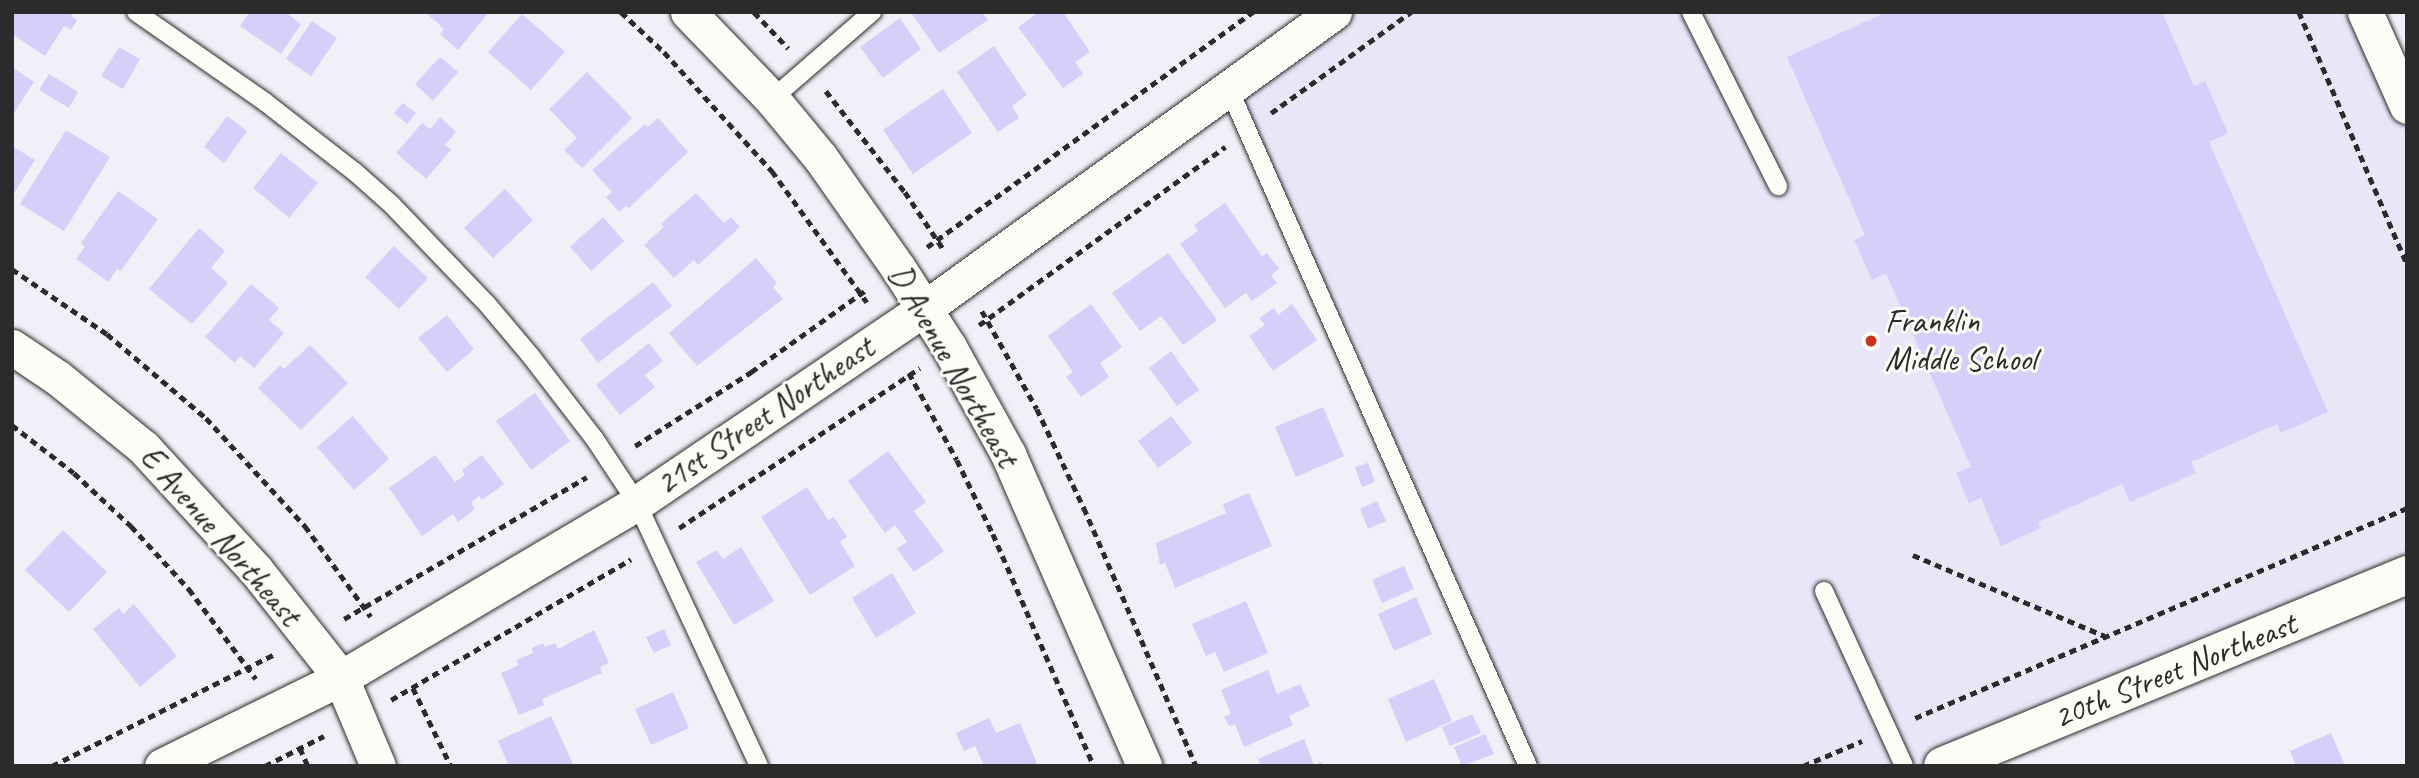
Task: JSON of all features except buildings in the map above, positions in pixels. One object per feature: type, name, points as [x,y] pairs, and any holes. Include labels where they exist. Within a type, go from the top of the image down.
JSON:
[{"type":"street","name":"D Avenue Northeast","points":[[688,12],[772,99],[820,157],[925,308],[1008,454],[1144,766]]},
{"type":"street","name":"21st Street Northeast","points":[[162,766],[341,678],[637,503],[925,308],[1334,12]]},
{"type":"street","points":[[2365,12],[2407,106]]},
{"type":"street","name":"E Avenue Northeast","points":[[12,347],[58,378],[144,448],[255,569],[341,678],[378,766]]},
{"type":"street","name":"20th Street Northeast","points":[[1943,766],[2407,575]]},
{"type":"lane","points":[[136,12],[265,102],[392,205],[487,304],[530,355],[594,438],[637,503],[759,766]]},
{"type":"lane","points":[[772,99],[872,12]]},
{"type":"lane","points":[[1691,12],[1778,186]]},
{"type":"lane","points":[[1229,89],[1528,766]]},
{"type":"lane","points":[[1824,591],[1904,766]]},
{"type":"path","points":[[621,12],[664,52],[772,171],[870,306]]},
{"type":"path","points":[[754,12],[807,69],[863,136],[945,250]]},
{"type":"path","points":[[925,248],[1253,12]]},
{"type":"path","points":[[973,330],[1411,12]]},
{"type":"path","points":[[2299,12],[2407,264]]},
{"type":"path","points":[[12,270],[107,334],[206,418],[264,478],[305,526],[375,624]]},
{"type":"path","points":[[980,306],[1037,409],[1084,508],[1196,766]]},
{"type":"path","points":[[903,364],[957,460],[993,534],[1094,766]]},
{"type":"path","points":[[12,425],[74,474],[131,526],[189,589],[261,685]]},
{"type":"path","points":[[1803,766],[2407,508]]},
{"type":"path","points":[[1913,555],[2106,636]]},
{"type":"path","points":[[52,766],[276,654]]},
{"type":"path","points":[[408,678],[451,766]]},
{"type":"path","points":[[265,766],[327,735]]},
{"type":"path","points":[[294,739],[308,766]]},
{"type":"shaded area","name":"Franklin Middle School","points":[[1347,12],[2365,12],[2407,106],[2407,575],[1943,766],[1527,766],[1230,105]]},
{"type":"place","name":"Franklin Middle School","points":[[1871,341]]}]
